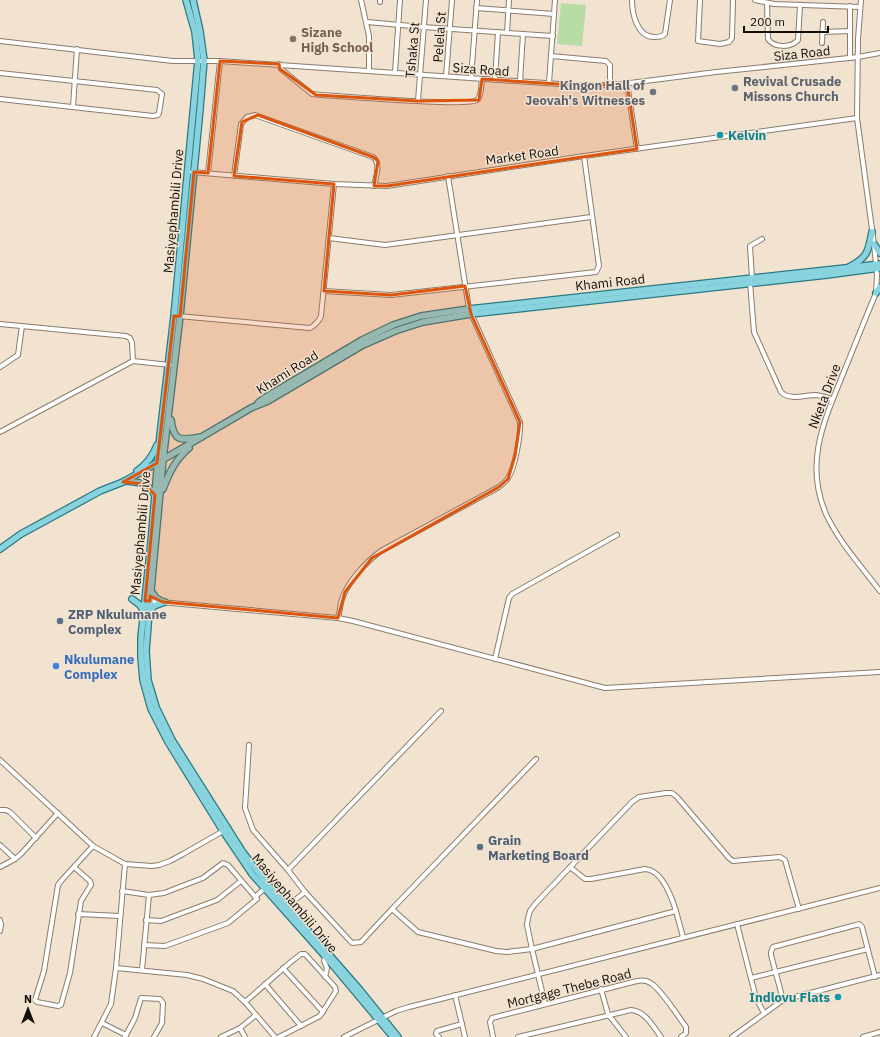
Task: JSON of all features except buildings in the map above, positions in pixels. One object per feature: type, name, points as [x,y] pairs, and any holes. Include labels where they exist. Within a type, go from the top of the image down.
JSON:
[{"type":"main road","name":"Masiyephambili Drive","points":[[186,0],[201,60]]},
{"type":"main road","name":"Masiyephambili Drive","points":[[158,496],[157,464],[177,316],[201,60],[200,31],[193,0]]},
{"type":"main road","points":[[845,268],[860,261],[865,256],[869,250],[872,232]]},
{"type":"main road","points":[[874,244],[880,253]]},
{"type":"main road","name":"Khami Road","points":[[750,280],[845,268],[878,266]]},
{"type":"main road","name":"Khami Road","points":[[196,441],[251,408],[266,397],[377,332],[421,316],[470,312],[878,266]]},
{"type":"main road","name":"Masiyephambili Drive","points":[[171,365],[170,410],[158,496],[146,613],[140,650],[143,680],[151,709],[168,742],[252,874],[285,908],[398,1037]]},
{"type":"main road","points":[[170,410],[172,431],[174,435],[183,439],[203,437]]},
{"type":"main road","points":[[122,482],[148,462],[155,451],[160,435]]},
{"type":"main road","points":[[122,482],[138,482],[144,484],[158,496],[177,459],[196,441]]},
{"type":"main road","points":[[0,549],[28,530],[100,491],[122,482],[157,464],[196,441]]},
{"type":"main road","points":[[148,591],[156,598],[164,602],[154,606],[146,613],[140,605],[131,600],[148,591]]},
{"type":"main road","name":"Masiyephambili Drive","points":[[225,830],[285,908],[325,956],[382,1019],[393,1037]]},
{"type":"street","points":[[361,0],[370,41],[368,70]]},
{"type":"street","points":[[395,72],[400,0]]},
{"type":"street","name":"Tshaka St","points":[[418,101],[426,0]]},
{"type":"street","name":"Pelela St","points":[[446,76],[452,0]]},
{"type":"street","points":[[471,78],[477,0]]},
{"type":"street","points":[[507,33],[509,0]]},
{"type":"street","points":[[550,84],[555,0]]},
{"type":"street","points":[[632,0],[633,12],[640,30],[646,36],[661,37],[665,34],[670,0]]},
{"type":"street","points":[[700,0],[698,42],[720,44],[729,42],[732,38],[734,0]]},
{"type":"street","points":[[755,0],[800,6],[860,7]]},
{"type":"street","points":[[861,0],[857,118],[878,266],[878,290]]},
{"type":"street","points":[[764,1],[768,39],[772,43],[780,45],[791,45],[798,40],[800,6]]},
{"type":"street","points":[[850,6],[850,58]]},
{"type":"street","points":[[476,8],[554,14]]},
{"type":"street","points":[[367,22],[553,36]]},
{"type":"street","points":[[822,43],[823,22]]},
{"type":"street","points":[[822,32],[850,31]]},
{"type":"street","points":[[495,80],[498,32]]},
{"type":"street","points":[[520,81],[523,34]]},
{"type":"street","name":"Siza Road","points":[[0,41],[173,61],[201,60],[279,64],[589,86],[610,85],[850,58],[880,53]]},
{"type":"street","points":[[73,106],[77,50]]},
{"type":"street","points":[[551,56],[606,61],[610,65],[610,85]]},
{"type":"street","points":[[208,173],[220,61]]},
{"type":"street","points":[[279,64],[280,69],[312,94],[459,103],[476,101],[480,96],[482,79]]},
{"type":"street","points":[[0,73],[157,90],[162,94],[159,113],[158,115],[153,116],[0,99]]},
{"type":"street","points":[[627,83],[637,149]]},
{"type":"street","points":[[234,176],[241,124],[249,116],[258,115],[372,157],[376,160],[377,164],[374,186]]},
{"type":"street","name":"Market Road","points":[[191,172],[334,184],[374,186],[393,185],[584,156],[857,118]]},
{"type":"street","points":[[324,291],[386,295],[596,272],[599,266],[591,217],[584,156]]},
{"type":"street","points":[[338,618],[345,592],[362,567],[381,551],[499,487],[510,475],[516,456],[520,422],[470,312],[448,176]]},
{"type":"street","points":[[177,316],[310,328],[316,323],[321,316],[334,184]]},
{"type":"street","points":[[329,238],[385,245],[591,217]]},
{"type":"street","points":[[762,239],[750,246],[750,280],[754,332],[781,392],[790,397],[814,395],[832,399]]},
{"type":"street","name":"Nketa Drive","points":[[878,290],[822,426],[817,448],[817,482],[826,514],[835,530],[845,546],[880,591]]},
{"type":"street","points":[[0,324],[126,336],[130,338],[132,343],[133,361]]},
{"type":"street","points":[[0,367],[18,355],[22,326]]},
{"type":"street","points":[[0,432],[133,361],[171,365]]},
{"type":"street","points":[[495,659],[509,598],[512,594],[617,535]]},
{"type":"street","points":[[147,601],[338,618],[360,622],[605,688],[880,672]]},
{"type":"street","points":[[288,870],[440,711]]},
{"type":"street","points":[[249,745],[245,801],[247,813],[254,830],[305,892],[352,943],[360,942],[536,759]]},
{"type":"street","points":[[0,760],[93,846],[125,864],[152,866],[170,861],[225,830]]},
{"type":"street","points":[[546,1004],[527,925],[530,911],[570,867],[639,796],[666,793],[677,797],[730,860],[736,861],[780,857],[785,860],[799,909]]},
{"type":"street","points":[[0,810],[10,812],[36,838]]},
{"type":"street","points":[[0,867],[15,859],[58,813]]},
{"type":"street","points":[[0,845],[15,859]]},
{"type":"street","points":[[74,867],[91,883],[81,900],[70,973],[61,1005],[58,1006],[37,1002],[35,1000],[44,971],[59,883],[93,846]]},
{"type":"street","points":[[122,891],[149,894],[164,893],[203,878],[223,863],[228,865],[256,897]]},
{"type":"street","points":[[94,1037],[111,1004],[116,968],[125,864]]},
{"type":"street","points":[[570,867],[585,879],[591,880],[645,869],[650,870],[657,876],[670,893],[683,937]]},
{"type":"street","points":[[146,920],[162,921],[217,900],[241,881]]},
{"type":"street","points":[[144,945],[166,946],[228,923],[257,900],[256,897],[265,888]]},
{"type":"street","points":[[344,1037],[402,1009],[880,888]]},
{"type":"street","points":[[285,908],[305,892]]},
{"type":"street","points":[[142,970],[149,894]]},
{"type":"street","points":[[392,909],[414,930],[422,933],[496,951],[507,952],[532,949],[676,911]]},
{"type":"street","points":[[78,914],[120,916]]},
{"type":"street","points":[[0,920],[0,931]]},
{"type":"street","points":[[737,924],[758,1002],[764,1013]]},
{"type":"street","points":[[732,1037],[783,1000],[878,976],[862,927],[859,924],[776,946],[771,952],[783,1000]]},
{"type":"street","points":[[751,978],[868,949]]},
{"type":"street","points":[[245,1002],[283,968],[299,955],[303,954],[336,990],[319,1017],[279,1037]]},
{"type":"street","points":[[325,956],[324,960],[327,968],[325,977]]},
{"type":"street","points":[[116,968],[187,975],[203,979],[233,991],[245,1002],[275,1037]]},
{"type":"street","points":[[283,968],[323,1012]]},
{"type":"street","name":"Mortgage Thebe Road","points":[[493,1037],[490,1022],[492,1018],[637,981],[648,981],[653,984],[687,1029],[686,1033],[681,1037]]},
{"type":"street","points":[[265,984],[301,1026]]},
{"type":"street","points":[[601,989],[608,1014],[626,1037]]},
{"type":"street","points":[[455,995],[465,1037]]},
{"type":"street","points":[[102,1023],[125,1036],[136,1015],[141,998],[160,1000],[163,1003],[162,1021],[154,1037]]},
{"type":"street","points":[[518,1037],[608,1014],[631,1010],[639,1011],[647,1018],[661,1037]]},
{"type":"street","points":[[221,1037],[240,1028],[256,1015]]},
{"type":"street","points":[[439,1037],[436,1034],[437,1031],[462,1024]]},
{"type":"street","points":[[240,1028],[245,1037]]},
{"type":"street","points":[[864,1037],[880,1032]]},
{"type":"highlighted area","points":[[220,61],[279,64],[280,69],[316,95],[418,101],[479,100],[482,79],[589,86],[627,83],[637,149],[387,186],[374,186],[378,161],[373,157],[258,115],[242,122],[234,176],[334,184],[324,291],[391,295],[465,286],[471,314],[520,422],[515,456],[508,479],[499,487],[372,558],[345,592],[338,618],[163,602],[150,596],[150,601],[145,601],[155,495],[144,484],[123,482],[157,463],[174,316],[180,316],[194,172],[208,173]]},
{"type":"green space","points":[[561,3],[586,5],[582,46],[557,44]]},
{"type":"place","name":"Sizane High School","points":[[293,39]]},
{"type":"place","name":"Revival Crusade Missons Church","points":[[735,88]]},
{"type":"place","name":"Kingon Hall of Jeovah's Witnesses","points":[[653,92]]},
{"type":"place","name":"Kelvin","points":[[720,135]]},
{"type":"place","name":"ZRP Nkulumane Complex","points":[[60,621]]},
{"type":"place","name":"Nkulumane Complex","points":[[56,666]]},
{"type":"place","name":"Grain Marketing Board","points":[[480,847]]},
{"type":"place","name":"Indlovu Flats","points":[[838,997]]}]
